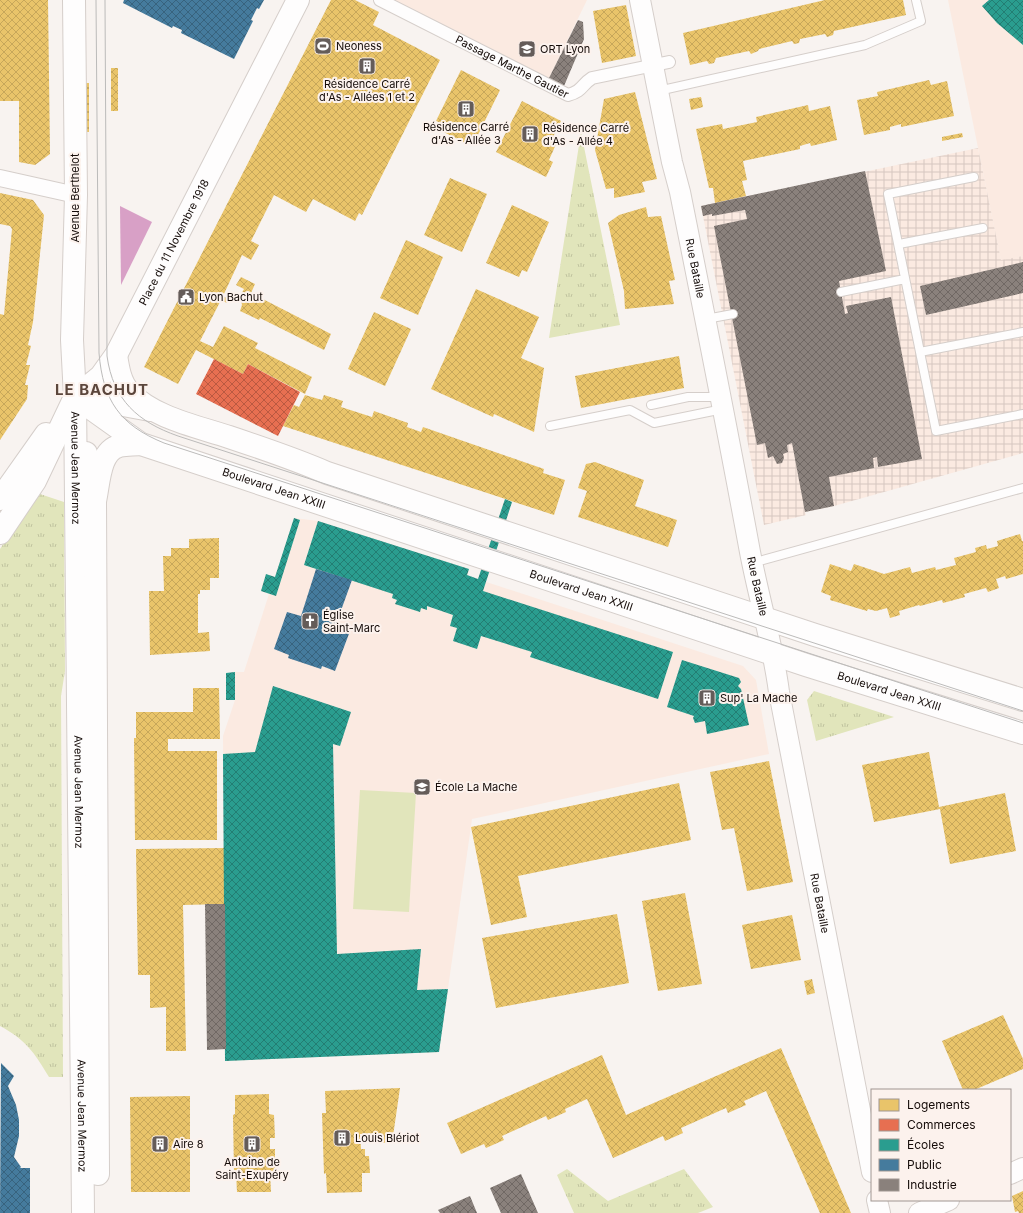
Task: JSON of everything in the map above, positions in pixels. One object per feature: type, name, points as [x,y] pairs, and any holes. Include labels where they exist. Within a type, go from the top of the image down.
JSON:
[{"type":"main road","name":"Avenue Berthelot","points":[[74,0],[76,194],[72,340],[75,397]]},
{"type":"main road","name":"Place du 11 Novembre 1918","points":[[75,397],[101,376],[116,355],[298,0]]},
{"type":"main road","points":[[116,355],[118,372],[129,392],[155,411]]},
{"type":"main road","points":[[75,397],[155,411],[294,458],[327,473],[764,618],[1023,700]]},
{"type":"main road","points":[[0,499],[19,470],[75,397]]},
{"type":"main road","points":[[2,524],[35,481],[75,397]]},
{"type":"main road","name":"Boulevard Jean XXIII","points":[[75,397],[142,444],[772,653],[1023,733]]},
{"type":"main road","name":"Avenue Jean Mermoz","points":[[75,397],[95,501],[98,1213]]},
{"type":"main road","name":"Avenue Jean Mermoz","points":[[75,397],[83,1213]]},
{"type":"main road","name":"Boulevard Jean XXIII","points":[[95,501],[105,459],[110,450],[119,446],[142,444]]},
{"type":"street","name":"Passage Marthe Gautier","points":[[380,0],[568,95],[578,92],[592,78],[661,64]]},
{"type":"street","name":"Rue Bataille","points":[[640,0],[661,64],[658,91],[722,403],[752,563],[776,668],[779,692],[871,1167]]},
{"type":"street","points":[[0,178],[76,194]]},
{"type":"street","points":[[1011,1174],[1023,1168]]},
{"type":"street","points":[[878,1201],[880,1213]]},
{"type":"street","points":[[919,1213],[947,1201]]},
{"type":"lane","points":[[658,91],[865,45],[921,22],[916,0]]},
{"type":"lane","points":[[974,177],[888,194],[936,431],[1023,414]]},
{"type":"lane","points":[[899,244],[983,228]]},
{"type":"lane","points":[[841,292],[905,279]]},
{"type":"lane","points":[[705,319],[733,314]]},
{"type":"lane","points":[[920,352],[1023,332]]},
{"type":"lane","points":[[651,405],[688,397],[722,403]]},
{"type":"lane","points":[[550,426],[630,410],[654,423],[722,403]]},
{"type":"lane","points":[[752,563],[1023,488]]},
{"type":"shaded area","name":"ORT Lyon","points":[[394,0],[587,0],[549,78]]},
{"type":"shaded area","points":[[948,0],[1023,0],[1023,256],[1001,261]]},
{"type":"shaded area","points":[[978,148],[1001,260],[1023,256],[1023,453],[834,506],[805,512],[806,515],[764,525],[701,206]]},
{"type":"shaded area","points":[[120,206],[152,222],[121,285]]},
{"type":"shaded area","name":"École La Mache","points":[[294,518],[318,521],[469,569],[468,576],[743,666],[756,680],[769,754],[472,819],[439,1052],[225,1061],[223,736],[235,700],[235,672],[244,672],[269,594],[261,591],[266,574],[275,577]]},
{"type":"green space","points":[[581,132],[620,325],[549,338]]},
{"type":"green space","points":[[37,493],[64,502],[65,671],[61,696],[63,1077],[49,1077],[29,1047],[17,1036],[0,1026],[0,549]]},
{"type":"green space","points":[[814,691],[894,717],[816,741],[807,700]]},
{"type":"green space","points":[[360,790],[416,793],[409,912],[353,909]]},
{"type":"green space","points":[[567,1169],[608,1201],[684,1169],[713,1207],[698,1213],[574,1213],[557,1175]]},
{"type":"building: Logements","points":[[0,0],[48,0],[50,154],[35,165],[19,162],[19,101],[0,101]]},
{"type":"building: Logements","points":[[331,0],[355,0],[379,12],[373,25],[440,60],[362,215],[359,213],[355,221],[313,199],[306,212],[274,195],[251,241],[259,245],[251,260],[242,255],[223,296],[228,299],[227,303],[221,300],[200,341],[213,347],[224,326],[258,343],[255,348],[312,377],[305,394],[248,364],[243,374],[196,350],[178,384],[144,367]]},
{"type":"building: Logements","points":[[825,0],[903,0],[906,15],[834,31],[833,35],[827,37],[825,34],[800,39],[799,43],[794,44],[792,41],[759,49],[751,54],[749,51],[716,58],[714,63],[709,64],[707,61],[690,65],[683,33]]},
{"type":"building: Logements","points":[[626,5],[636,56],[602,63],[593,11]]},
{"type":"building: Logements","points":[[111,68],[118,68],[118,111],[111,111]]},
{"type":"building: Logements","name":"Résidence Carré d'As - Allée 3","points":[[461,70],[500,90],[475,141],[470,138],[467,144],[438,129],[441,123],[436,121]]},
{"type":"building: Logements","points":[[929,80],[931,85],[947,81],[954,116],[901,127],[901,124],[890,127],[890,130],[864,135],[857,100],[878,96],[877,92]]},
{"type":"building: Logements","points":[[82,83],[89,83],[89,132],[82,132]]},
{"type":"building: Logements","points":[[635,92],[657,179],[642,182],[645,192],[614,198],[614,188],[606,189],[595,150],[604,99]]},
{"type":"building: Logements","points":[[701,97],[703,107],[691,110],[689,99]]},
{"type":"building: Logements","name":"Résidence Carré d'As - Allée 4","points":[[522,101],[561,121],[552,139],[557,142],[549,160],[553,162],[546,177],[496,152]]},
{"type":"building: Logements","points":[[808,105],[809,111],[830,106],[837,140],[811,146],[810,143],[800,146],[800,149],[743,161],[747,180],[742,181],[746,196],[715,203],[713,188],[709,188],[696,129],[722,124],[723,129],[757,122],[756,117]]},
{"type":"building: Logements","points":[[962,133],[963,137],[942,141],[942,137]]},
{"type":"building: Logements","points":[[450,178],[487,194],[462,252],[424,235]]},
{"type":"building: Logements","points":[[0,193],[33,200],[44,215],[33,322],[28,345],[31,346],[26,365],[30,365],[25,385],[28,385],[27,399],[0,440],[0,314],[4,315],[12,229],[10,226],[0,224]]},
{"type":"building: Logements","points":[[512,205],[549,222],[527,272],[522,270],[519,277],[486,263]]},
{"type":"building: Logements","points":[[646,207],[648,217],[661,216],[675,280],[669,281],[674,304],[625,309],[624,291],[608,223],[619,215]]},
{"type":"building: Logements","points":[[406,240],[443,257],[418,315],[380,298]]},
{"type":"building: Logements","points":[[241,277],[255,284],[251,293],[331,334],[324,350],[260,318],[259,320],[240,311],[242,305],[240,296],[244,289],[236,285]]},
{"type":"building: Logements","points":[[476,289],[539,317],[521,358],[544,368],[534,432],[494,414],[493,417],[431,389]]},
{"type":"building: Logements","points":[[374,312],[411,329],[385,386],[348,369]]},
{"type":"building: Logements","points":[[679,356],[684,388],[581,408],[575,376]]},
{"type":"building: Logements","points":[[305,395],[322,400],[324,395],[343,401],[341,407],[372,417],[374,411],[408,423],[407,427],[421,432],[423,427],[544,469],[543,473],[565,480],[554,515],[283,426],[294,405],[299,407]]},
{"type":"building: Logements","points":[[595,462],[644,480],[635,506],[677,520],[668,547],[578,517],[587,491],[578,488],[586,464]]},
{"type":"building: Logements","points":[[1020,534],[1023,541],[1023,574],[1006,579],[1005,576],[996,579],[999,588],[988,592],[986,588],[964,594],[965,597],[943,603],[942,600],[919,605],[899,611],[900,615],[890,618],[887,608],[876,611],[868,609],[867,611],[830,600],[831,596],[821,592],[830,564],[851,571],[854,564],[884,574],[910,567],[912,573],[935,567],[936,570],[956,565],[954,558],[976,552],[975,548],[986,545],[987,549],[998,546],[997,541]]},
{"type":"building: Logements","points":[[219,538],[219,578],[210,578],[210,590],[200,590],[200,594],[198,594],[198,633],[209,632],[210,651],[150,655],[149,591],[164,591],[163,556],[171,556],[171,548],[189,548],[189,539]]},
{"type":"building: Logements","points":[[193,688],[219,688],[220,739],[168,739],[168,751],[217,751],[217,840],[135,840],[134,738],[136,738],[136,712],[193,712]]},
{"type":"building: Logements","points":[[929,752],[939,807],[1005,793],[1016,851],[950,864],[940,809],[874,822],[862,765]]},
{"type":"building: Logements","points":[[769,761],[793,882],[747,891],[734,828],[722,830],[710,772]]},
{"type":"building: Logements","points":[[679,783],[691,840],[518,876],[527,917],[491,925],[471,827]]},
{"type":"building: Logements","points":[[224,848],[225,904],[183,905],[186,1051],[166,1051],[166,1007],[150,1008],[150,975],[138,975],[136,849]]},
{"type":"building: Logements","points":[[685,893],[702,984],[658,991],[642,901]]},
{"type":"building: Logements","points":[[617,914],[629,983],[496,1008],[482,938]]},
{"type":"building: Logements","points":[[792,915],[801,960],[751,969],[742,925]]},
{"type":"building: Logements","points":[[812,979],[815,993],[807,995],[804,981]]},
{"type":"building: Logements","points":[[1003,1015],[1023,1059],[1023,1069],[976,1089],[963,1089],[942,1041]]},
{"type":"building: Logements","points":[[781,1048],[851,1213],[820,1213],[766,1091],[744,1101],[746,1105],[728,1113],[726,1108],[681,1128],[683,1133],[665,1141],[663,1136],[613,1158],[587,1099],[565,1109],[566,1112],[548,1120],[546,1116],[502,1136],[504,1140],[486,1148],[484,1144],[461,1154],[447,1123],[602,1055],[626,1115]]},
{"type":"building: Logements","name":"Louis Blériot","points":[[400,1088],[392,1143],[369,1142],[369,1134],[360,1134],[361,1149],[365,1149],[365,1156],[369,1156],[370,1173],[362,1173],[362,1192],[327,1193],[326,1173],[324,1174],[322,1113],[326,1113],[325,1091]]},
{"type":"building: Logements","name":"Antoine de Saint-Exupéry","points":[[269,1094],[269,1114],[274,1115],[275,1138],[270,1138],[270,1149],[275,1149],[275,1173],[270,1173],[271,1192],[237,1192],[236,1173],[234,1173],[233,1115],[235,1114],[235,1095]]},
{"type":"building: Logements","name":"Aire 8","points":[[190,1096],[190,1192],[131,1192],[130,1097]]},
{"type":"building: Logements","points":[[1023,1191],[1023,1213],[1019,1213],[1018,1211],[1015,1212],[1012,1196]]},
{"type":"building: Commerces","points":[[214,359],[243,374],[248,364],[300,392],[278,436],[196,394]]},
{"type":"building: Écoles","points":[[989,0],[1023,0],[1023,45],[997,23],[982,6]]},
{"type":"building: Écoles","points":[[505,499],[512,502],[483,591],[673,652],[658,699],[530,657],[532,652],[481,636],[477,649],[453,641],[457,628],[450,626],[453,615],[427,606],[427,610],[421,608],[420,612],[395,604],[397,600],[392,598],[393,594],[304,565],[318,521],[469,569],[467,575],[478,579]]},
{"type":"building: Écoles","points":[[294,518],[300,520],[276,596],[261,591],[266,574],[275,577]]},
{"type":"building: Écoles","name":"Sup' La Mache","points":[[682,660],[739,678],[741,682],[738,686],[741,689],[749,725],[707,734],[705,721],[695,723],[693,718],[694,716],[667,707]]},
{"type":"building: Écoles","points":[[235,672],[235,700],[226,700],[226,673]]},
{"type":"building: Écoles","points":[[273,686],[351,712],[340,746],[333,744],[337,954],[421,949],[417,990],[448,989],[439,1052],[225,1061],[223,754],[255,752]]},
{"type":"building: Public","points":[[124,0],[264,0],[259,9],[257,8],[251,20],[253,21],[234,59],[181,33],[182,30],[173,26],[172,28],[123,3]]},
{"type":"building: Public","name":"Église Saint-Marc","points":[[316,569],[352,580],[335,627],[350,631],[335,671],[322,666],[321,669],[288,658],[289,655],[274,649],[287,612],[301,616]]},
{"type":"building: Public","points":[[1,1063],[14,1076],[8,1086],[16,1105],[19,1120],[19,1136],[14,1157],[21,1167],[20,1168],[30,1168],[30,1213],[0,1213]]},
{"type":"building: Industrie","points":[[578,20],[583,22],[584,39],[564,86],[549,78]]},
{"type":"building: Industrie","points":[[865,171],[886,271],[839,281],[845,314],[848,313],[846,306],[891,297],[922,459],[878,467],[877,457],[873,458],[874,468],[829,477],[834,506],[805,512],[792,443],[787,445],[788,452],[783,454],[784,458],[782,463],[777,464],[773,456],[768,458],[765,443],[757,445],[714,226],[747,219],[745,210],[712,216],[712,214],[703,216],[701,206]]},
{"type":"building: Industrie","points":[[1023,262],[1023,293],[926,315],[920,286]]},
{"type":"building: Industrie","points":[[205,904],[225,904],[226,1049],[207,1050]]},
{"type":"building: Industrie","points":[[521,1174],[538,1213],[501,1213],[490,1188]]},
{"type":"building: Industrie","points":[[470,1196],[477,1213],[440,1213],[438,1210]]},
{"type":"tram line","points":[[96,0],[99,353],[101,370],[110,398],[116,409],[136,428],[164,443],[1023,723]]},
{"type":"tram line","points":[[105,0],[107,356],[115,385],[130,407],[140,416],[151,424],[178,436],[1023,711]]},
{"type":"place","name":"Neoness","points":[[323,46]]},
{"type":"place","name":"ORT Lyon","points":[[527,49]]},
{"type":"place","name":"Résidence Carré d'As - Allées 1 et 2","points":[[367,66]]},
{"type":"place","name":"Résidence Carré d'As - Allée 3","points":[[466,109]]},
{"type":"place","name":"Résidence Carré d'As - Allée 4","points":[[530,134]]},
{"type":"place","name":"Lyon Bachut","points":[[186,297]]},
{"type":"place","name":"Église Saint-Marc","points":[[310,621]]},
{"type":"place","name":"Sup' La Mache","points":[[707,698]]},
{"type":"place","name":"École La Mache","points":[[422,787]]},
{"type":"place","name":"Louis Blériot","points":[[342,1138]]},
{"type":"place","name":"Aire 8","points":[[160,1144]]},
{"type":"place","name":"Antoine de Saint-Exupéry","points":[[252,1144]]},
{"type":"district","name":"LE BACHUT","points":[[102,390]]}]
